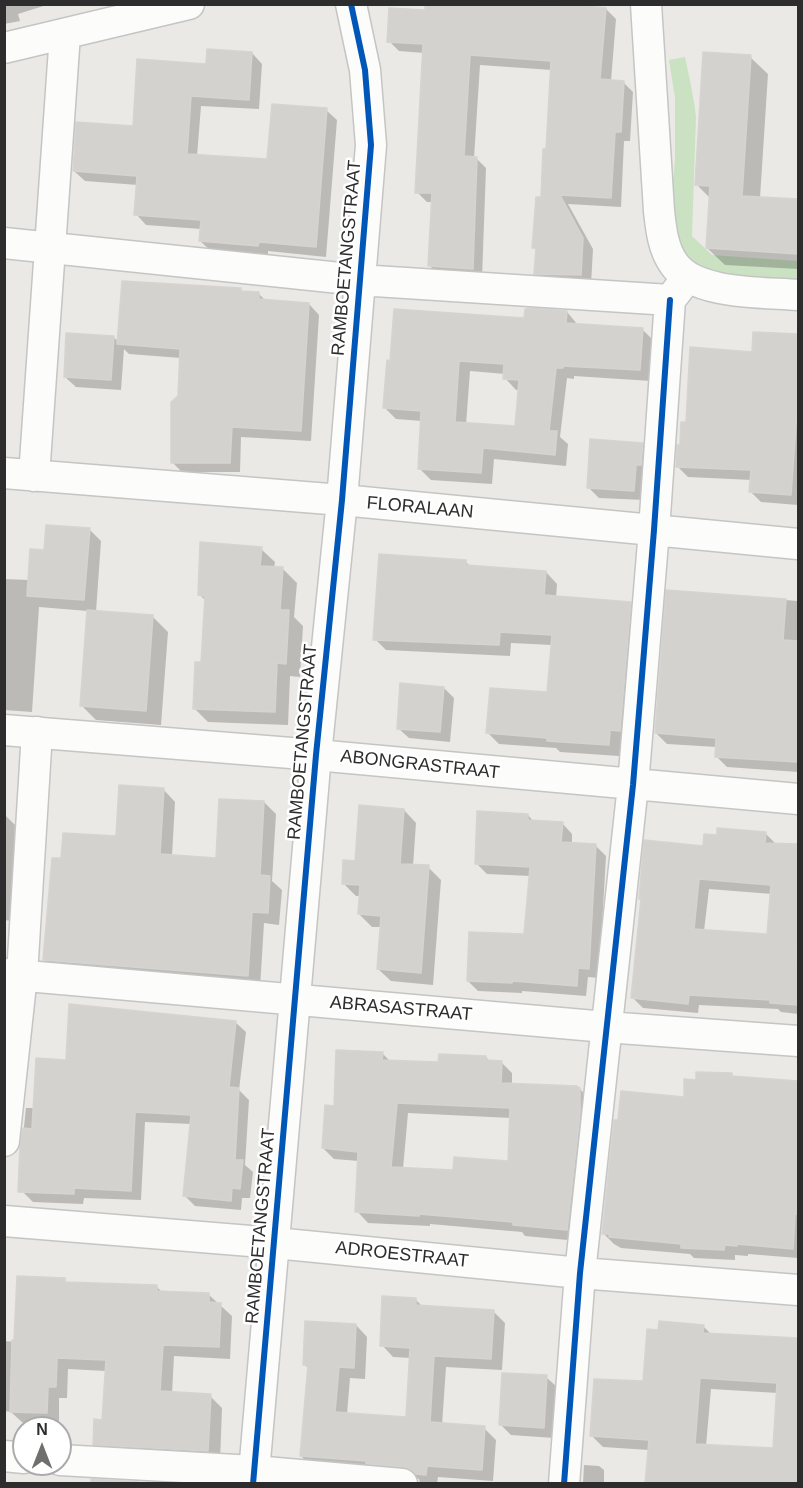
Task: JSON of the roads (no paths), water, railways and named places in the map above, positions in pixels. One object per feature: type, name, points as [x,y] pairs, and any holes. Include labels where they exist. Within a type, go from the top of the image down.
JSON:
[{"type":"street","points":[[4,48],[189,4]]},
{"type":"street","name":"RAMBOETANGSTRAAT","points":[[253,1477],[316,755],[342,500],[371,145],[365,70],[351,4]]},
{"type":"street","points":[[564,1484],[580,1273],[633,785],[654,530],[678,289],[674,264],[663,240],[659,211],[646,4]]},
{"type":"street","points":[[34,476],[65,34]]},
{"type":"street","points":[[4,243],[359,280],[678,289],[712,287],[798,294]]},
{"type":"street","name":"FLORALAAN","points":[[4,473],[342,500],[798,544]]},
{"type":"street","name":"ABONGRASTRAAT","points":[[4,730],[316,755],[798,799]]},
{"type":"street","points":[[4,1141],[13,975],[37,732]]},
{"type":"street","name":"ABRASASTRAAT","points":[[13,975],[606,1027],[798,1041]]},
{"type":"street","name":"ADROESTRAAT","points":[[4,1221],[274,1243],[580,1273],[798,1290]]},
{"type":"street","points":[[72,1461],[253,1477],[402,1484]]}]
